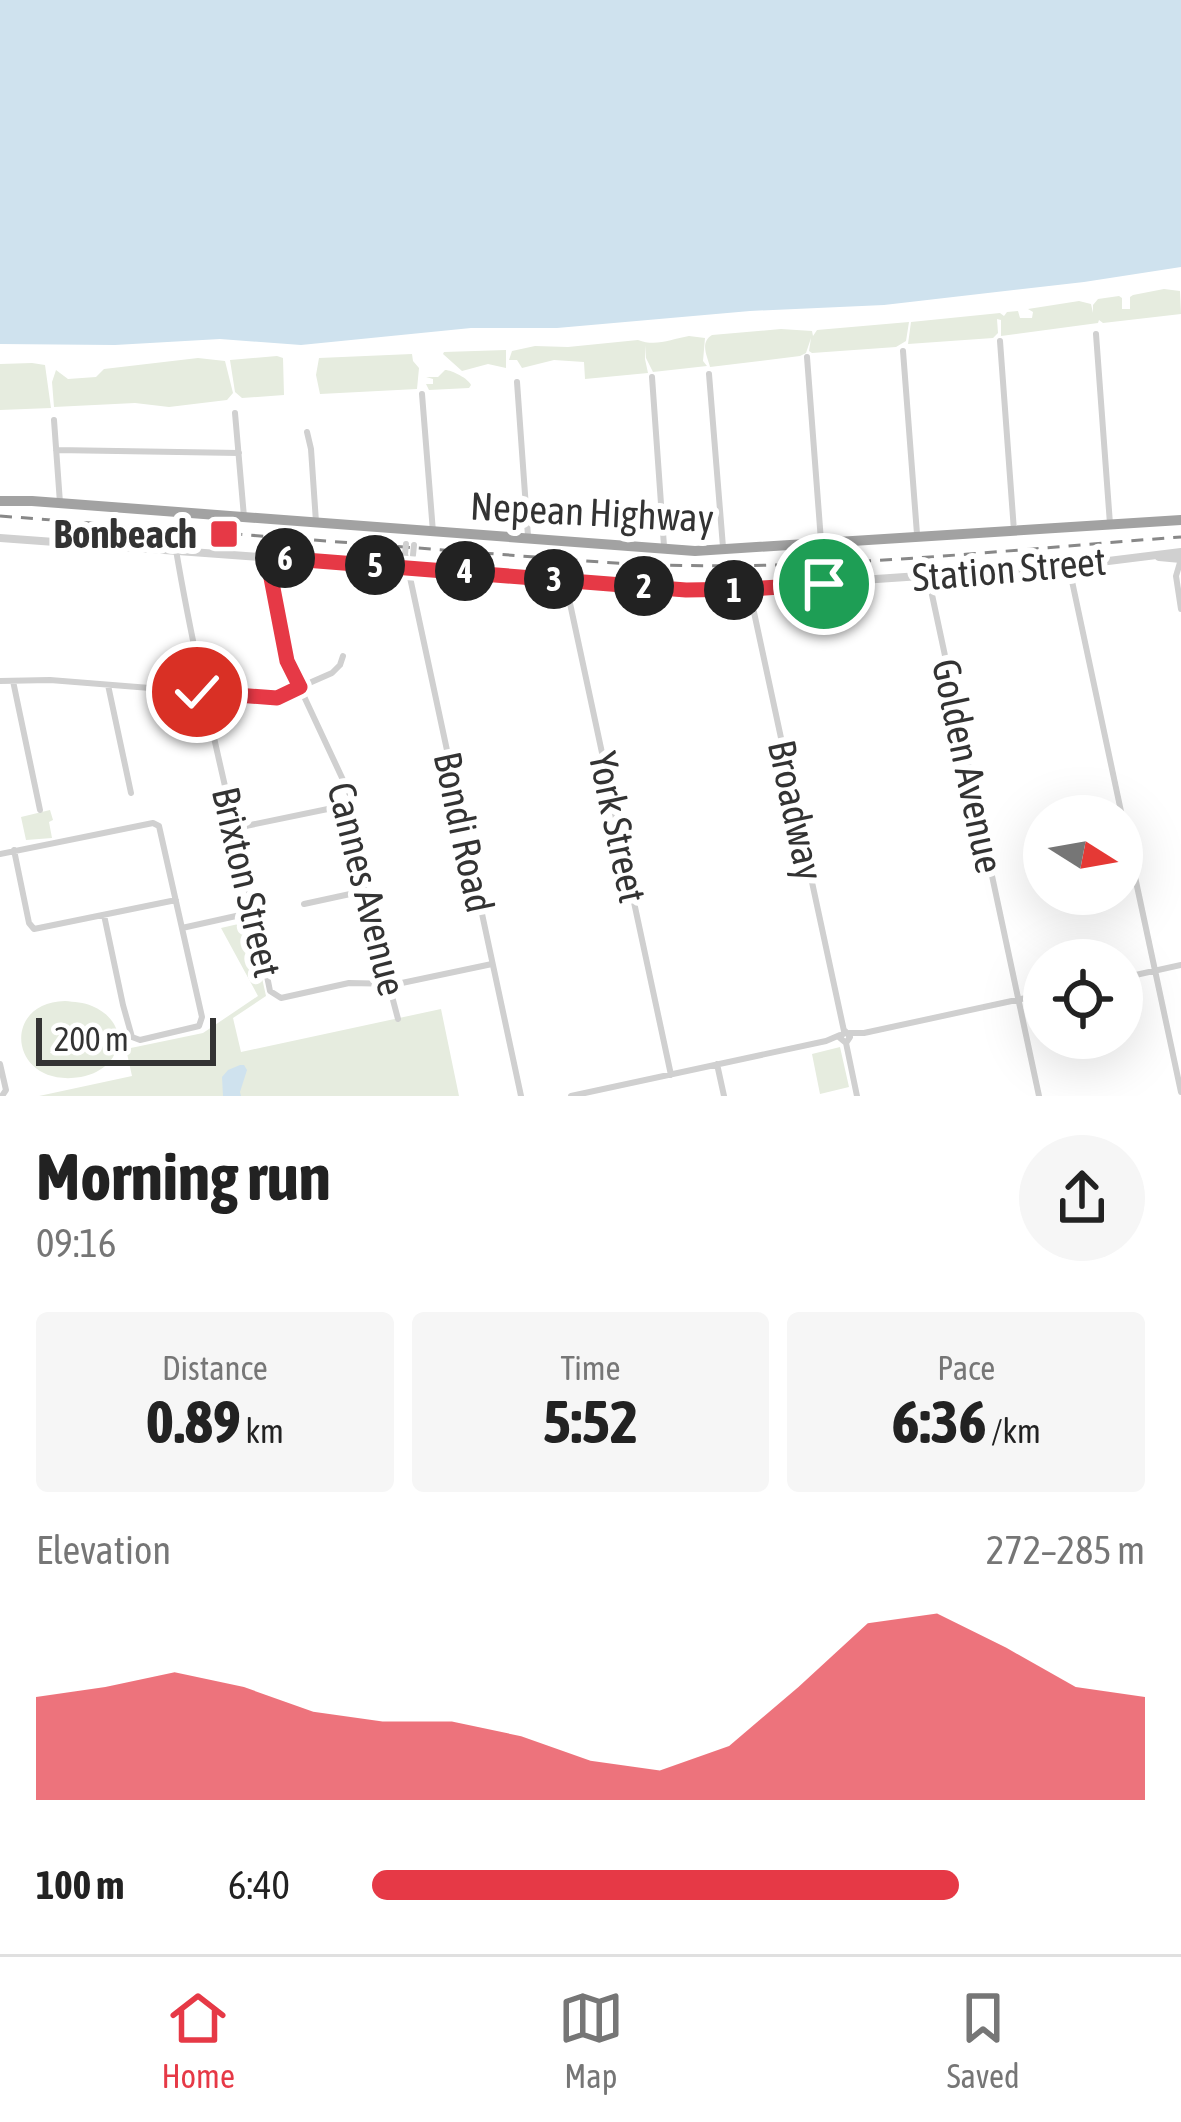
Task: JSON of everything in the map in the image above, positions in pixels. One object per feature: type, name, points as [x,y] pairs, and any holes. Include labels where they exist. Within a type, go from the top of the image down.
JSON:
[{"type":"highway","name":"Nepean Highway","points":[[0,501],[664,550],[1181,520]]},
{"type":"street","points":[[1096,334],[1110,524]]},
{"type":"street","points":[[1000,341],[1014,531]]},
{"type":"street","points":[[903,351],[917,538]]},
{"type":"street","points":[[807,357],[821,544]]},
{"type":"street","points":[[709,374],[724,550]]},
{"type":"street","points":[[652,377],[664,550]]},
{"type":"street","points":[[517,382],[528,539]]},
{"type":"street","points":[[422,394],[433,532]]},
{"type":"street","points":[[236,413],[244,517]]},
{"type":"street","points":[[54,420],[60,503]]},
{"type":"street","points":[[307,432],[316,522]]},
{"type":"street","points":[[56,450],[239,453]]},
{"type":"street","points":[[409,567],[411,530]]},
{"type":"street","name":"Station Street","points":[[0,538],[686,590],[1181,556]]},
{"type":"street","name":"Brixton Street","points":[[176,550],[270,991],[281,998],[349,983],[390,984]]},
{"type":"street","points":[[1181,556],[1176,574],[1181,609]]},
{"type":"street","name":"Cannes Avenue","points":[[267,557],[287,661],[352,804],[364,891],[398,1019]]},
{"type":"street","points":[[1068,566],[1117,795]]},
{"type":"street","name":"Bondi Road","points":[[409,567],[521,1096]]},
{"type":"street","name":"Golden Avenue","points":[[928,576],[1039,1096]]},
{"type":"street","points":[[1177,591],[1181,578]]},
{"type":"street","name":"York Street","points":[[566,580],[671,1075]]},
{"type":"street","name":"Broadway","points":[[749,589],[857,1096]]},
{"type":"street","points":[[0,681],[50,680],[277,698],[334,671],[343,656]]},
{"type":"street","points":[[13,681],[40,810]]},
{"type":"street","points":[[108,685],[131,793]]},
{"type":"street","points":[[236,828],[352,804]]},
{"type":"street","points":[[0,854],[155,823],[162,832],[201,1024],[137,1040],[130,1034],[104,915]]},
{"type":"street","points":[[14,850],[34,929],[176,899]]},
{"type":"street","points":[[304,904],[364,891]]},
{"type":"street","points":[[182,928],[254,912]]},
{"type":"street","points":[[1143,914],[1181,1092]]},
{"type":"street","points":[[390,984],[492,964]]},
{"type":"street","points":[[1143,973],[1181,965]]},
{"type":"street","points":[[573,1096],[629,1088],[717,1064],[1023,999]]},
{"type":"street","points":[[0,1064],[3,1095]]},
{"type":"street","points":[[717,1064],[724,1096]]},
{"type":"shaded area","points":[[1180,291],[1181,314],[1099,320],[1001,336],[1001,320],[997,319],[998,333],[993,338],[908,344],[911,322],[1018,311],[1020,318],[1032,318],[1028,309],[1079,301],[1091,304],[1093,313],[1098,299],[1119,296],[1122,309],[1130,309],[1133,295]]},
{"type":"shaded area","points":[[909,322],[906,341],[896,347],[812,353],[811,338],[800,356],[710,367],[705,350],[712,335],[781,329],[812,331],[813,336],[817,330]]},
{"type":"shaded area","points":[[689,336],[705,338],[703,361],[707,366],[653,372],[646,345],[645,359],[648,373],[585,379],[584,362],[554,360],[522,368],[517,360],[509,360],[512,351],[535,346],[657,343]]},
{"type":"shaded area","points":[[506,350],[506,368],[488,364],[462,371],[443,354],[444,352]]},
{"type":"shaded area","points":[[412,354],[419,368],[417,389],[320,394],[319,358]]},
{"type":"shaded area","points":[[198,358],[225,361],[233,393],[227,400],[169,407],[135,403],[54,407],[56,370],[68,379],[96,377],[104,369]]},
{"type":"shaded area","points":[[283,358],[284,395],[242,398],[235,392],[230,360]]},
{"type":"shaded area","points":[[0,364],[45,365],[51,408],[0,410]]},
{"type":"shaded area","points":[[445,370],[471,385],[429,390],[426,384],[433,384],[433,379],[426,377],[438,377]]},
{"type":"shaded area","points":[[50,810],[52,838],[26,840],[21,817]]},
{"type":"shaded area","points":[[247,922],[266,996],[233,1018],[241,1052],[441,1009],[459,1096],[39,1096],[132,1076],[126,1049],[203,1033],[258,996],[221,928]]},
{"type":"shaded area","points":[[65,1001],[92,1006],[114,1024],[118,1046],[95,1073],[57,1077],[39,1070],[27,1058],[23,1029],[30,1015],[44,1005]]},
{"type":"shaded area","points":[[840,1047],[849,1087],[820,1094],[812,1054]]},
{"type":"water","points":[[0,0],[1181,0],[1181,267],[884,305],[557,328],[471,328],[301,345],[220,339],[115,345],[0,344]]},
{"type":"water","points":[[240,1065],[247,1070],[241,1096],[223,1096],[222,1077]]},
{"type":"railway","points":[[0,516],[672,565],[890,560],[1181,537]]},
{"type":"place","name":"Bonbeach","points":[[224,534]]},
{"type":"route","points":[[197,692],[277,698],[300,687],[287,661],[267,557],[686,590],[824,584]]}]
